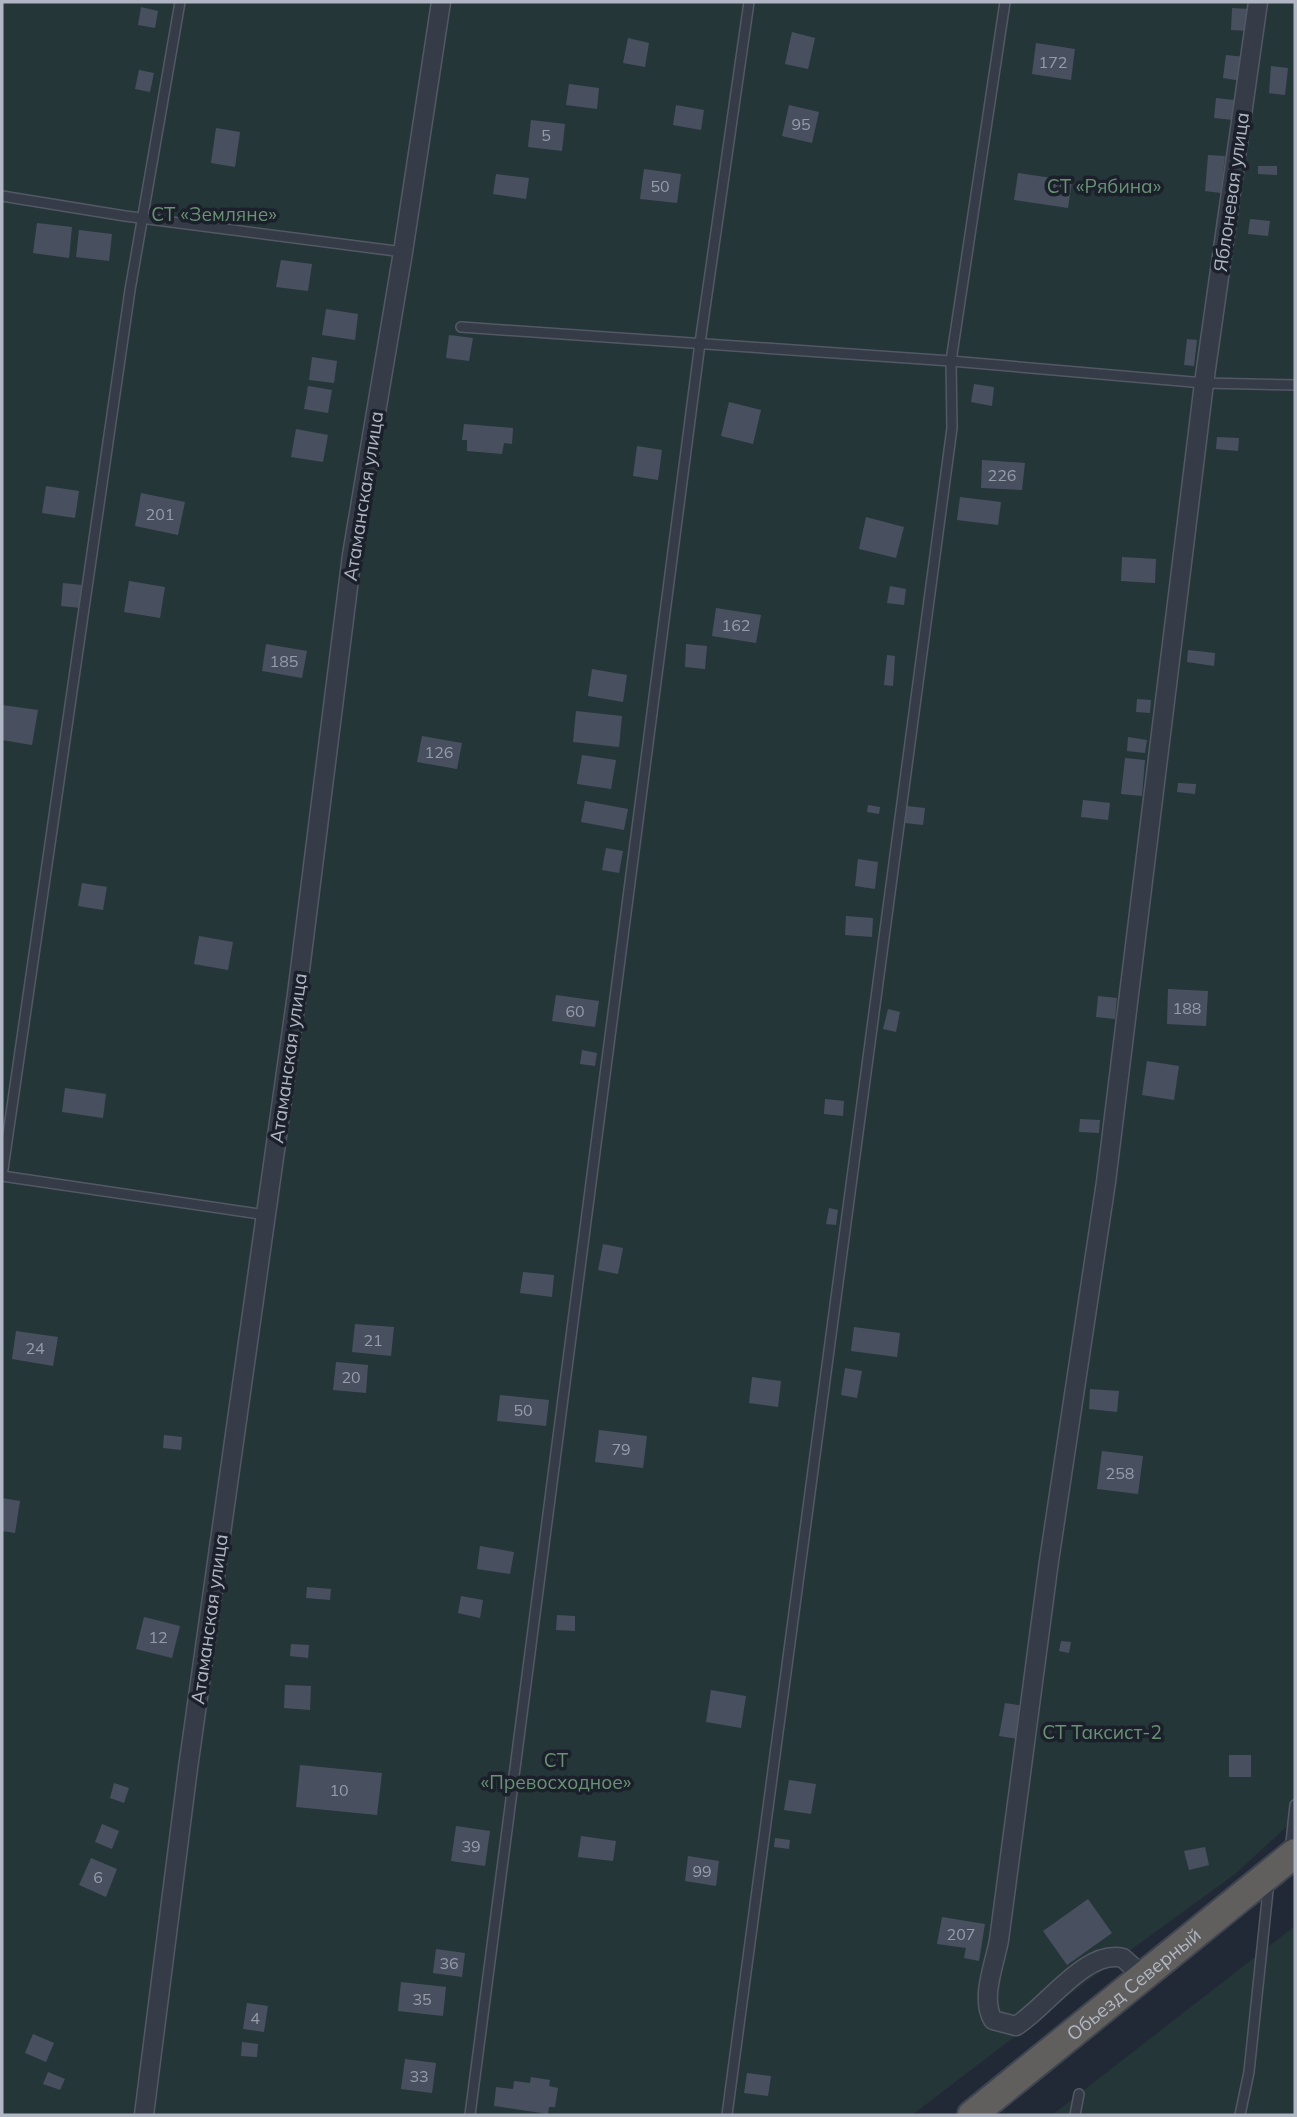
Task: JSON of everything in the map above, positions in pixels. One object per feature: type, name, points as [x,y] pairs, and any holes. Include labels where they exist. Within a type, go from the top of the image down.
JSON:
[{"type":"highway","name":"Обьезд Северный","points":[[972,2115],[1285,1862]]},
{"type":"street","name":"Атаманская улица","points":[[144,2115],[352,555],[403,252],[441,2]]},
{"type":"street","name":"Яблоневая улица","points":[[1144,1977],[1123,1958],[1101,1957],[1086,1966],[1033,2016],[1016,2026],[993,2020],[988,2012],[987,2000],[999,1940],[1049,1561],[1106,1182],[1204,383],[1258,2]]},
{"type":"lane","points":[[180,2],[130,290],[2,1176],[266,1215]]},
{"type":"lane","points":[[470,2115],[700,343],[749,2]]},
{"type":"lane","points":[[727,2115],[952,428],[951,361],[1004,2]]},
{"type":"lane","points":[[2,196],[125,216],[403,252]]},
{"type":"lane","points":[[461,327],[951,361],[1204,383],[1295,385]]},
{"type":"lane","points":[[1240,2115],[1295,1805]]},
{"type":"lane","points":[[1075,2115],[1079,2094]]},
{"type":"green space","points":[[2,2],[1295,2],[1295,1819],[1235,1874],[1085,1983],[912,2115],[2,2115]]},
{"type":"green space","points":[[1295,1926],[1295,2115],[1052,2115]]},
{"type":"building","points":[[141,7],[158,11],[155,28],[138,25]]},
{"type":"building","points":[[1232,8],[1250,9],[1249,31],[1231,30]]},
{"type":"building","points":[[792,32],[815,38],[808,69],[785,64]]},
{"type":"building","points":[[628,38],[649,43],[645,67],[623,63]]},
{"type":"building","points":[[1036,43],[1075,49],[1071,80],[1032,74]]},
{"type":"building","points":[[1226,55],[1245,57],[1242,81],[1223,78]]},
{"type":"building","points":[[1271,66],[1288,68],[1285,95],[1269,93]]},
{"type":"building","points":[[139,70],[154,73],[150,92],[135,89]]},
{"type":"building","points":[[569,84],[599,88],[597,109],[566,105]]},
{"type":"building","points":[[1216,98],[1234,100],[1233,120],[1214,118]]},
{"type":"building","points":[[676,105],[704,110],[701,130],[673,125]]},
{"type":"building","points":[[789,105],[819,112],[812,143],[782,136]]},
{"type":"building","points":[[531,120],[565,124],[562,151],[528,147]]},
{"type":"building","points":[[216,128],[240,132],[235,167],[211,163]]},
{"type":"building","points":[[1208,155],[1225,156],[1221,193],[1205,191]]},
{"type":"building","points":[[1258,166],[1277,166],[1277,175],[1258,174]]},
{"type":"building","points":[[644,169],[681,174],[677,203],[640,199]]},
{"type":"building","points":[[1018,173],[1072,181],[1068,208],[1014,200]]},
{"type":"building","points":[[496,174],[529,178],[526,199],[493,194]]},
{"type":"building","points":[[1250,219],[1270,221],[1268,236],[1248,234]]},
{"type":"building","points":[[37,223],[72,227],[69,258],[33,253]]},
{"type":"building","points":[[79,230],[112,234],[109,261],[76,257]]},
{"type":"building","points":[[281,260],[312,264],[308,291],[276,287]]},
{"type":"building","points":[[326,309],[358,314],[355,340],[322,335]]},
{"type":"building","points":[[449,335],[473,338],[469,361],[446,358]]},
{"type":"building","points":[[1187,339],[1197,340],[1194,366],[1184,365]]},
{"type":"building","points":[[312,357],[337,361],[334,383],[309,380]]},
{"type":"building","points":[[974,384],[994,387],[992,406],[971,402]]},
{"type":"building","points":[[308,386],[332,390],[328,413],[304,409]]},
{"type":"building","points":[[729,402],[761,410],[753,444],[721,436]]},
{"type":"building","points":[[464,424],[513,428],[512,444],[504,443],[502,454],[467,451],[467,440],[462,440]]},
{"type":"building","points":[[296,429],[328,435],[323,462],[291,457]]},
{"type":"building","points":[[1217,437],[1239,438],[1238,451],[1216,449]]},
{"type":"building","points":[[637,446],[662,450],[658,480],[633,476]]},
{"type":"building","points":[[982,460],[1025,463],[1022,490],[981,488]]},
{"type":"building","points":[[46,486],[79,491],[75,518],[42,513]]},
{"type":"building","points":[[141,493],[185,502],[178,535],[135,526]]},
{"type":"building","points":[[960,497],[1001,502],[998,525],[957,520]]},
{"type":"building","points":[[866,517],[904,527],[896,558],[859,549]]},
{"type":"building","points":[[1122,557],[1156,559],[1155,583],[1121,581]]},
{"type":"building","points":[[129,581],[165,587],[160,618],[124,612]]},
{"type":"building","points":[[63,583],[82,585],[80,608],[61,606]]},
{"type":"building","points":[[890,586],[906,589],[904,605],[887,603]]},
{"type":"building","points":[[716,608],[761,615],[756,643],[712,636]]},
{"type":"building","points":[[266,644],[307,651],[302,678],[262,671]]},
{"type":"building","points":[[686,644],[707,646],[705,669],[685,667]]},
{"type":"building","points":[[1188,650],[1215,653],[1214,666],[1187,662]]},
{"type":"building","points":[[887,655],[895,656],[893,686],[884,685]]},
{"type":"building","points":[[592,669],[627,675],[623,702],[588,696]]},
{"type":"building","points":[[1137,699],[1151,700],[1150,713],[1136,712]]},
{"type":"building","points":[[2,705],[38,710],[32,745],[2,740]]},
{"type":"building","points":[[576,711],[622,716],[619,747],[573,742]]},
{"type":"building","points":[[422,736],[462,743],[457,769],[417,762]]},
{"type":"building","points":[[1128,737],[1147,740],[1145,753],[1127,751]]},
{"type":"building","points":[[582,755],[616,760],[611,789],[577,784]]},
{"type":"building","points":[[1125,758],[1145,760],[1142,796],[1121,794]]},
{"type":"building","points":[[1178,783],[1196,784],[1195,794],[1177,792]]},
{"type":"building","points":[[1083,800],[1110,803],[1108,820],[1081,817]]},
{"type":"building","points":[[585,801],[628,809],[624,830],[581,822]]},
{"type":"building","points":[[868,805],[880,807],[879,814],[867,812]]},
{"type":"building","points":[[907,806],[925,808],[923,825],[905,823]]},
{"type":"building","points":[[606,848],[623,851],[619,873],[602,870]]},
{"type":"building","points":[[858,859],[878,862],[875,889],[855,886]]},
{"type":"building","points":[[82,883],[107,887],[103,910],[78,906]]},
{"type":"building","points":[[846,916],[873,918],[872,937],[845,935]]},
{"type":"building","points":[[199,936],[233,942],[228,970],[194,964]]},
{"type":"building","points":[[1168,989],[1208,991],[1206,1026],[1167,1024]]},
{"type":"building","points":[[556,995],[599,1001],[595,1027],[552,1021]]},
{"type":"building","points":[[1098,996],[1117,998],[1115,1019],[1096,1017]]},
{"type":"building","points":[[888,1009],[900,1012],[896,1032],[883,1029]]},
{"type":"building","points":[[582,1050],[597,1053],[595,1066],[580,1064]]},
{"type":"building","points":[[1147,1061],[1179,1066],[1174,1100],[1142,1095]]},
{"type":"building","points":[[65,1088],[106,1094],[103,1118],[62,1112]]},
{"type":"building","points":[[825,1099],[844,1101],[843,1116],[824,1114]]},
{"type":"building","points":[[1080,1119],[1100,1120],[1099,1133],[1079,1132]]},
{"type":"building","points":[[829,1208],[838,1210],[836,1225],[826,1224]]},
{"type":"building","points":[[603,1244],[623,1248],[618,1274],[598,1270]]},
{"type":"building","points":[[523,1272],[554,1275],[552,1297],[520,1293]]},
{"type":"building","points":[[355,1324],[394,1327],[391,1356],[352,1352]]},
{"type":"building","points":[[854,1327],[900,1333],[897,1357],[851,1351]]},
{"type":"building","points":[[16,1331],[58,1337],[53,1366],[12,1359]]},
{"type":"building","points":[[336,1362],[368,1365],[366,1393],[333,1390]]},
{"type":"building","points":[[845,1368],[862,1371],[857,1398],[841,1395]]},
{"type":"building","points":[[752,1377],[781,1381],[778,1407],[749,1403]]},
{"type":"building","points":[[1090,1389],[1119,1391],[1117,1412],[1089,1409]]},
{"type":"building","points":[[500,1395],[549,1400],[546,1426],[497,1421]]},
{"type":"building","points":[[599,1430],[647,1436],[643,1468],[595,1462]]},
{"type":"building","points":[[164,1435],[182,1437],[181,1450],[163,1448]]},
{"type":"building","points":[[1102,1451],[1143,1456],[1138,1494],[1097,1489]]},
{"type":"building","points":[[2,1498],[20,1501],[15,1533],[2,1531]]},
{"type":"building","points":[[480,1546],[514,1552],[510,1574],[477,1569]]},
{"type":"building","points":[[307,1587],[331,1589],[330,1600],[306,1598]]},
{"type":"building","points":[[461,1596],[483,1600],[480,1618],[458,1613]]},
{"type":"building","points":[[557,1615],[575,1616],[575,1631],[556,1630]]},
{"type":"building","points":[[144,1617],[180,1626],[172,1658],[136,1649]]},
{"type":"building","points":[[1061,1641],[1071,1642],[1069,1653],[1059,1651]]},
{"type":"building","points":[[291,1644],[309,1645],[308,1658],[290,1656]]},
{"type":"building","points":[[285,1685],[311,1686],[310,1710],[284,1708]]},
{"type":"building","points":[[711,1690],[746,1696],[741,1728],[706,1722]]},
{"type":"building","points":[[1005,1703],[1024,1706],[1018,1739],[999,1736]]},
{"type":"building","points":[[1229,1755],[1251,1755],[1251,1777],[1229,1777]]},
{"type":"building","points":[[300,1765],[382,1773],[377,1815],[296,1807]]},
{"type":"building","points":[[789,1780],[816,1784],[811,1814],[784,1810]]},
{"type":"building","points":[[114,1783],[129,1788],[124,1803],[110,1798]]},
{"type":"building","points":[[102,1824],[119,1831],[112,1849],[95,1842]]},
{"type":"building","points":[[456,1826],[490,1831],[485,1866],[451,1861]]},
{"type":"building","points":[[581,1836],[616,1841],[613,1861],[578,1857]]},
{"type":"building","points":[[775,1838],[790,1840],[789,1849],[774,1847]]},
{"type":"building","points":[[1205,1847],[1209,1865],[1189,1870],[1184,1851]]},
{"type":"building","points":[[688,1856],[719,1861],[716,1886],[685,1881]]},
{"type":"building","points":[[91,1858],[117,1869],[106,1897],[79,1885]]},
{"type":"building","points":[[1088,1899],[1112,1933],[1067,1965],[1043,1931]]},
{"type":"building","points":[[942,1917],[985,1924],[979,1961],[964,1958],[966,1948],[937,1944]]},
{"type":"building","points":[[436,1949],[465,1953],[462,1977],[433,1973]]},
{"type":"building","points":[[401,1982],[446,1987],[443,2016],[398,2011]]},
{"type":"building","points":[[247,2003],[268,2006],[264,2032],[243,2029]]},
{"type":"building","points":[[33,2034],[54,2043],[46,2062],[25,2053]]},
{"type":"building","points":[[242,2042],[258,2044],[257,2057],[241,2056]]},
{"type":"building","points":[[405,2059],[436,2063],[432,2093],[401,2089]]},
{"type":"building","points":[[48,2072],[65,2079],[60,2090],[43,2084]]},
{"type":"building","points":[[747,2073],[771,2076],[768,2096],[744,2093]]},
{"type":"building","points":[[531,2077],[550,2080],[549,2086],[558,2088],[555,2107],[549,2107],[548,2114],[494,2106],[496,2087],[513,2089],[514,2081],[530,2083]]},
{"type":"park label","name":"СТ «Рябина»","points":[[1104,186]]},
{"type":"park label","name":"СТ «Земляне»","points":[[214,214]]},
{"type":"park label","name":"СТ Таксист-2","points":[[1102,1732]]},
{"type":"park label","name":"СТ «Превосходное»","points":[[556,1771]]}]
